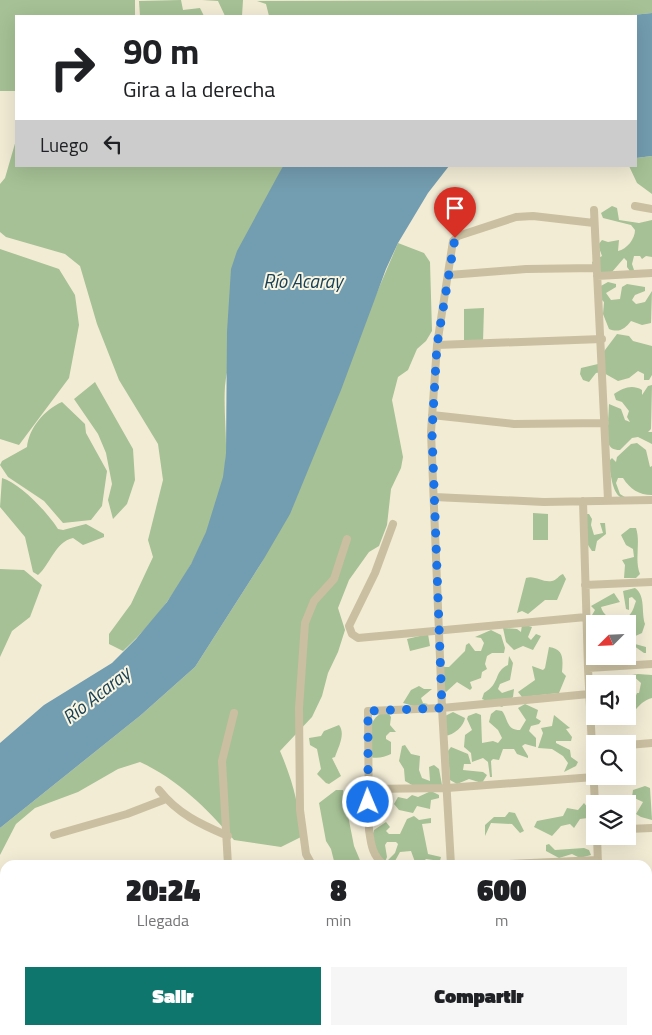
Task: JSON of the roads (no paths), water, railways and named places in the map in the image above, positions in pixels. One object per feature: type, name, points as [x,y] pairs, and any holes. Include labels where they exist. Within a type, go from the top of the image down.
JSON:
[{"type":"street","points":[[635,206],[652,209]]},
{"type":"street","points":[[594,210],[602,339],[608,500]]},
{"type":"street","points":[[451,860],[442,708],[432,415],[437,345],[453,241],[458,236],[516,217],[533,216],[594,223]]},
{"type":"street","points":[[449,275],[526,269],[652,273]]},
{"type":"street","points":[[437,345],[602,339]]},
{"type":"street","points":[[432,415],[514,424],[605,423]]},
{"type":"street","points":[[434,497],[544,502],[652,500]]},
{"type":"street","points":[[393,524],[374,573],[349,626],[350,631],[355,636],[365,638],[439,629],[586,617],[583,501]]},
{"type":"street","points":[[309,860],[306,854],[300,810],[299,708],[305,623],[314,601],[334,579],[347,539]]},
{"type":"street","points":[[585,585],[652,582]]},
{"type":"street","points":[[588,668],[652,664]]},
{"type":"street","points":[[588,665],[588,675]]},
{"type":"street","points":[[378,860],[371,847],[368,788],[368,711],[442,708],[586,694]]},
{"type":"street","points":[[228,860],[222,761],[234,713]]},
{"type":"street","points":[[636,744],[652,743]]},
{"type":"street","points":[[368,788],[447,788],[586,777]]},
{"type":"street","points":[[159,790],[166,799],[192,821],[228,836]]},
{"type":"street","points":[[54,835],[127,814],[166,799]]},
{"type":"street","points":[[636,829],[652,828]]},
{"type":"street","points":[[597,845],[598,860]]},
{"type":"water","points":[[652,13],[652,156],[637,158],[637,15],[633,15]]},
{"type":"water","name":"Río Acaray","points":[[282,167],[448,167],[428,193],[398,243],[386,269],[341,390],[290,514],[262,562],[195,667],[141,715],[0,828],[0,743],[44,705],[112,663],[136,639],[167,602],[191,564],[206,532],[223,477],[226,453],[227,332],[231,269],[237,251]]}]
